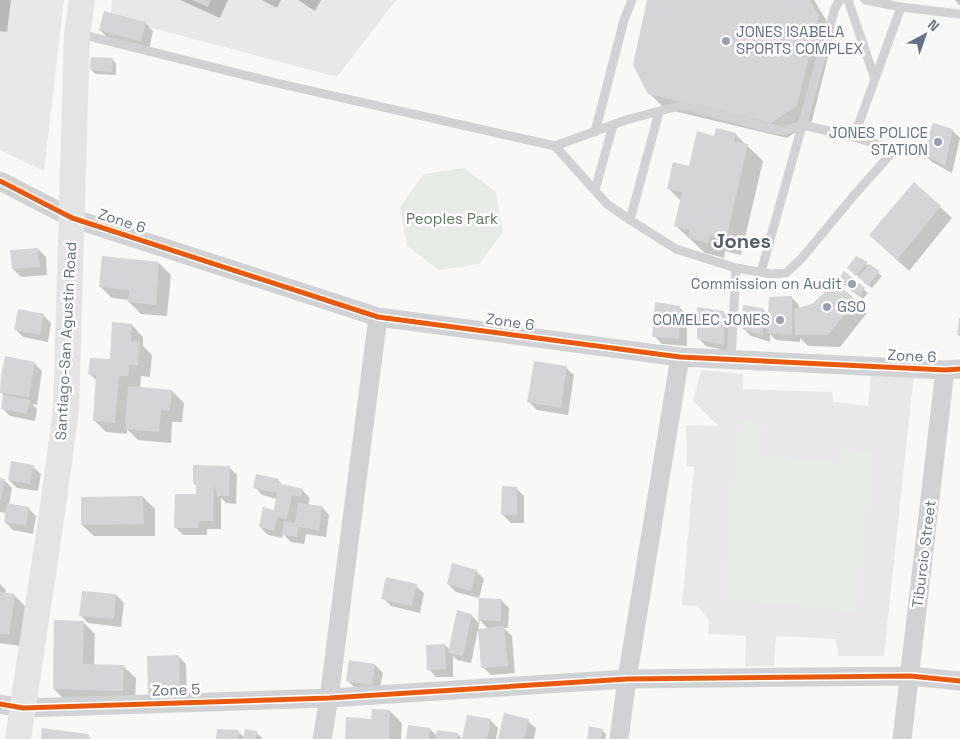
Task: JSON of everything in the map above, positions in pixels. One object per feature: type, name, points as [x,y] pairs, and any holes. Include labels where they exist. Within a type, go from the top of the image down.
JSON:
[{"type":"main road","name":"Santiago-San Agustin Road","points":[[18,739],[12,706],[50,529],[66,410],[77,33],[82,0]]},
{"type":"street","name":"Zone 6","points":[[0,181],[72,218],[378,316],[680,357],[953,370]]},
{"type":"street","points":[[322,739],[329,698],[378,316]]},
{"type":"street","points":[[620,739],[627,679],[680,357]]},
{"type":"street","name":"Tiburcio Street","points":[[902,739],[953,370]]},
{"type":"street","name":"Zone 5","points":[[12,706],[329,698],[627,679],[910,676],[960,681]]},
{"type":"lane","points":[[595,132],[624,20],[632,0]]},
{"type":"lane","points":[[761,272],[836,5],[840,0]]},
{"type":"lane","points":[[848,0],[875,79]]},
{"type":"lane","points":[[865,0],[901,7],[960,14]]},
{"type":"lane","points":[[854,137],[901,7]]},
{"type":"lane","points":[[77,33],[281,84],[555,146],[626,120],[682,105],[782,131],[803,125],[854,137],[886,146],[890,155],[802,258],[786,273],[771,274],[736,268],[676,249],[607,204],[555,146]]},
{"type":"lane","points":[[630,220],[659,112]]},
{"type":"lane","points":[[595,190],[613,125]]},
{"type":"lane","points":[[731,359],[736,268]]},
{"type":"shaded area","points":[[0,0],[64,0],[44,171],[0,150]]},
{"type":"shaded area","points":[[112,0],[396,0],[337,77],[111,17]]},
{"type":"shaded area","points":[[701,370],[743,374],[743,389],[832,392],[833,402],[868,406],[871,371],[914,373],[884,656],[838,656],[836,639],[776,636],[774,666],[745,666],[746,636],[708,634],[709,621],[698,606],[682,605],[694,467],[687,466],[686,425],[718,426],[693,401]]},
{"type":"green space","name":"Peoples Park","points":[[464,168],[496,192],[503,232],[479,264],[439,270],[407,246],[400,207],[424,174]]},
{"type":"green space","points":[[740,420],[763,423],[760,454],[843,463],[845,449],[872,451],[857,612],[723,598]]},
{"type":"building","points":[[192,0],[211,0],[208,7]]},
{"type":"building","name":"JONES ISABELA SPORTS COMPLEX","points":[[647,0],[810,0],[819,16],[797,106],[771,123],[648,94],[633,65]]},
{"type":"building","points":[[104,11],[146,22],[141,42],[99,30]]},
{"type":"building","points":[[91,57],[113,58],[112,72],[90,70]]},
{"type":"building","name":"JONES POLICE STATION","points":[[933,123],[953,129],[945,166],[922,154]]},
{"type":"building","points":[[716,128],[736,133],[734,141],[748,144],[726,240],[710,236],[708,243],[688,238],[690,230],[674,226],[682,192],[667,189],[673,162],[689,166],[697,131],[714,136]]},
{"type":"building","points":[[914,182],[941,206],[897,260],[869,235]]},
{"type":"building","points":[[38,248],[40,267],[12,269],[10,250]]},
{"type":"building","points":[[102,256],[159,262],[156,305],[128,302],[129,290],[99,287]]},
{"type":"building","points":[[856,256],[868,262],[856,276],[847,268]]},
{"type":"building","points":[[869,264],[880,271],[868,286],[858,277]]},
{"type":"building","name":"Commission on Audit","points":[[844,271],[865,288],[859,297],[838,280]]},
{"type":"building","name":"GSO","points":[[836,282],[856,300],[828,335],[795,335],[794,309],[812,304]]},
{"type":"building","name":"COMELEC JONES","points":[[792,296],[792,335],[767,333],[769,297]]},
{"type":"building","points":[[655,302],[680,306],[679,339],[652,337]]},
{"type":"building","points":[[743,305],[763,308],[763,335],[742,329]]},
{"type":"building","points":[[697,307],[724,311],[724,345],[697,339]]},
{"type":"building","points":[[18,309],[44,314],[40,335],[14,330]]},
{"type":"building","points":[[960,318],[960,336],[957,335]]},
{"type":"building","points":[[112,322],[132,324],[131,341],[140,342],[138,365],[129,365],[128,376],[119,376],[115,423],[93,421],[96,375],[88,374],[90,358],[110,359]]},
{"type":"building","points":[[5,356],[35,362],[29,397],[0,393]]},
{"type":"building","points":[[534,361],[567,366],[561,408],[527,402]]},
{"type":"building","points":[[128,386],[172,390],[170,411],[161,410],[159,432],[125,429]]},
{"type":"building","points":[[3,395],[30,400],[27,414],[1,409]]},
{"type":"building","points":[[11,461],[34,465],[30,484],[8,480]]},
{"type":"building","points":[[193,465],[230,466],[229,496],[217,496],[214,485],[213,521],[199,521],[199,528],[174,528],[175,494],[196,494],[196,484],[193,484]]},
{"type":"building","points":[[256,474],[279,479],[278,483],[303,489],[301,497],[292,495],[287,519],[277,517],[274,531],[259,527],[263,507],[274,510],[277,493],[253,488]]},
{"type":"building","points":[[0,478],[5,479],[1,500],[0,500]]},
{"type":"building","points":[[502,486],[517,487],[517,515],[501,515]]},
{"type":"building","points":[[143,496],[144,524],[81,525],[81,497]]},
{"type":"building","points":[[7,503],[29,507],[26,526],[4,522]]},
{"type":"building","points":[[298,503],[322,506],[319,530],[298,527],[297,537],[282,535],[284,521],[295,523]]},
{"type":"building","points":[[452,563],[477,570],[471,591],[447,584]]},
{"type":"building","points":[[386,577],[417,584],[412,606],[381,599]]},
{"type":"building","points":[[82,591],[116,594],[114,619],[79,616]]},
{"type":"building","points":[[0,592],[15,594],[9,635],[0,634]]},
{"type":"building","points":[[479,598],[501,599],[501,621],[478,620]]},
{"type":"building","points":[[457,610],[472,614],[463,656],[448,653]]},
{"type":"building","points":[[54,620],[84,621],[83,664],[124,665],[123,691],[53,689]]},
{"type":"building","points":[[504,626],[508,666],[481,668],[478,629]]},
{"type":"building","points":[[445,644],[446,669],[427,670],[426,645]]},
{"type":"building","points":[[179,655],[180,693],[148,694],[147,656]]},
{"type":"building","points":[[349,660],[375,664],[372,685],[346,681]]},
{"type":"building","points":[[372,709],[390,710],[389,739],[345,739],[346,717],[371,719]]},
{"type":"building","points":[[504,713],[529,719],[524,739],[498,739]]},
{"type":"building","points":[[467,715],[491,719],[487,739],[462,739]]},
{"type":"building","points":[[408,725],[430,728],[429,739],[406,739]]},
{"type":"building","points":[[589,726],[603,729],[601,739],[587,739]]},
{"type":"building","points":[[42,728],[88,734],[91,739],[41,739]]},
{"type":"building","points":[[217,729],[239,730],[238,739],[216,739]]},
{"type":"building","points":[[245,729],[257,731],[256,739],[243,739]]},
{"type":"building","points":[[437,730],[458,733],[457,739],[435,739]]},
{"type":"cycle path","points":[[0,181],[72,218],[378,317],[680,357],[945,370],[960,369]]},
{"type":"cycle path","points":[[0,704],[23,708],[329,698],[627,679],[910,676],[960,681]]},
{"type":"place","name":"JONES ISABELA SPORTS COMPLEX","points":[[726,41]]},
{"type":"place","name":"JONES POLICE STATION","points":[[938,142]]},
{"type":"place","name":"Commission on Audit","points":[[852,284]]},
{"type":"place","name":"GSO","points":[[827,307]]},
{"type":"place","name":"COMELEC JONES","points":[[780,320]]},
{"type":"district","name":"Jones","points":[[742,241]]}]
